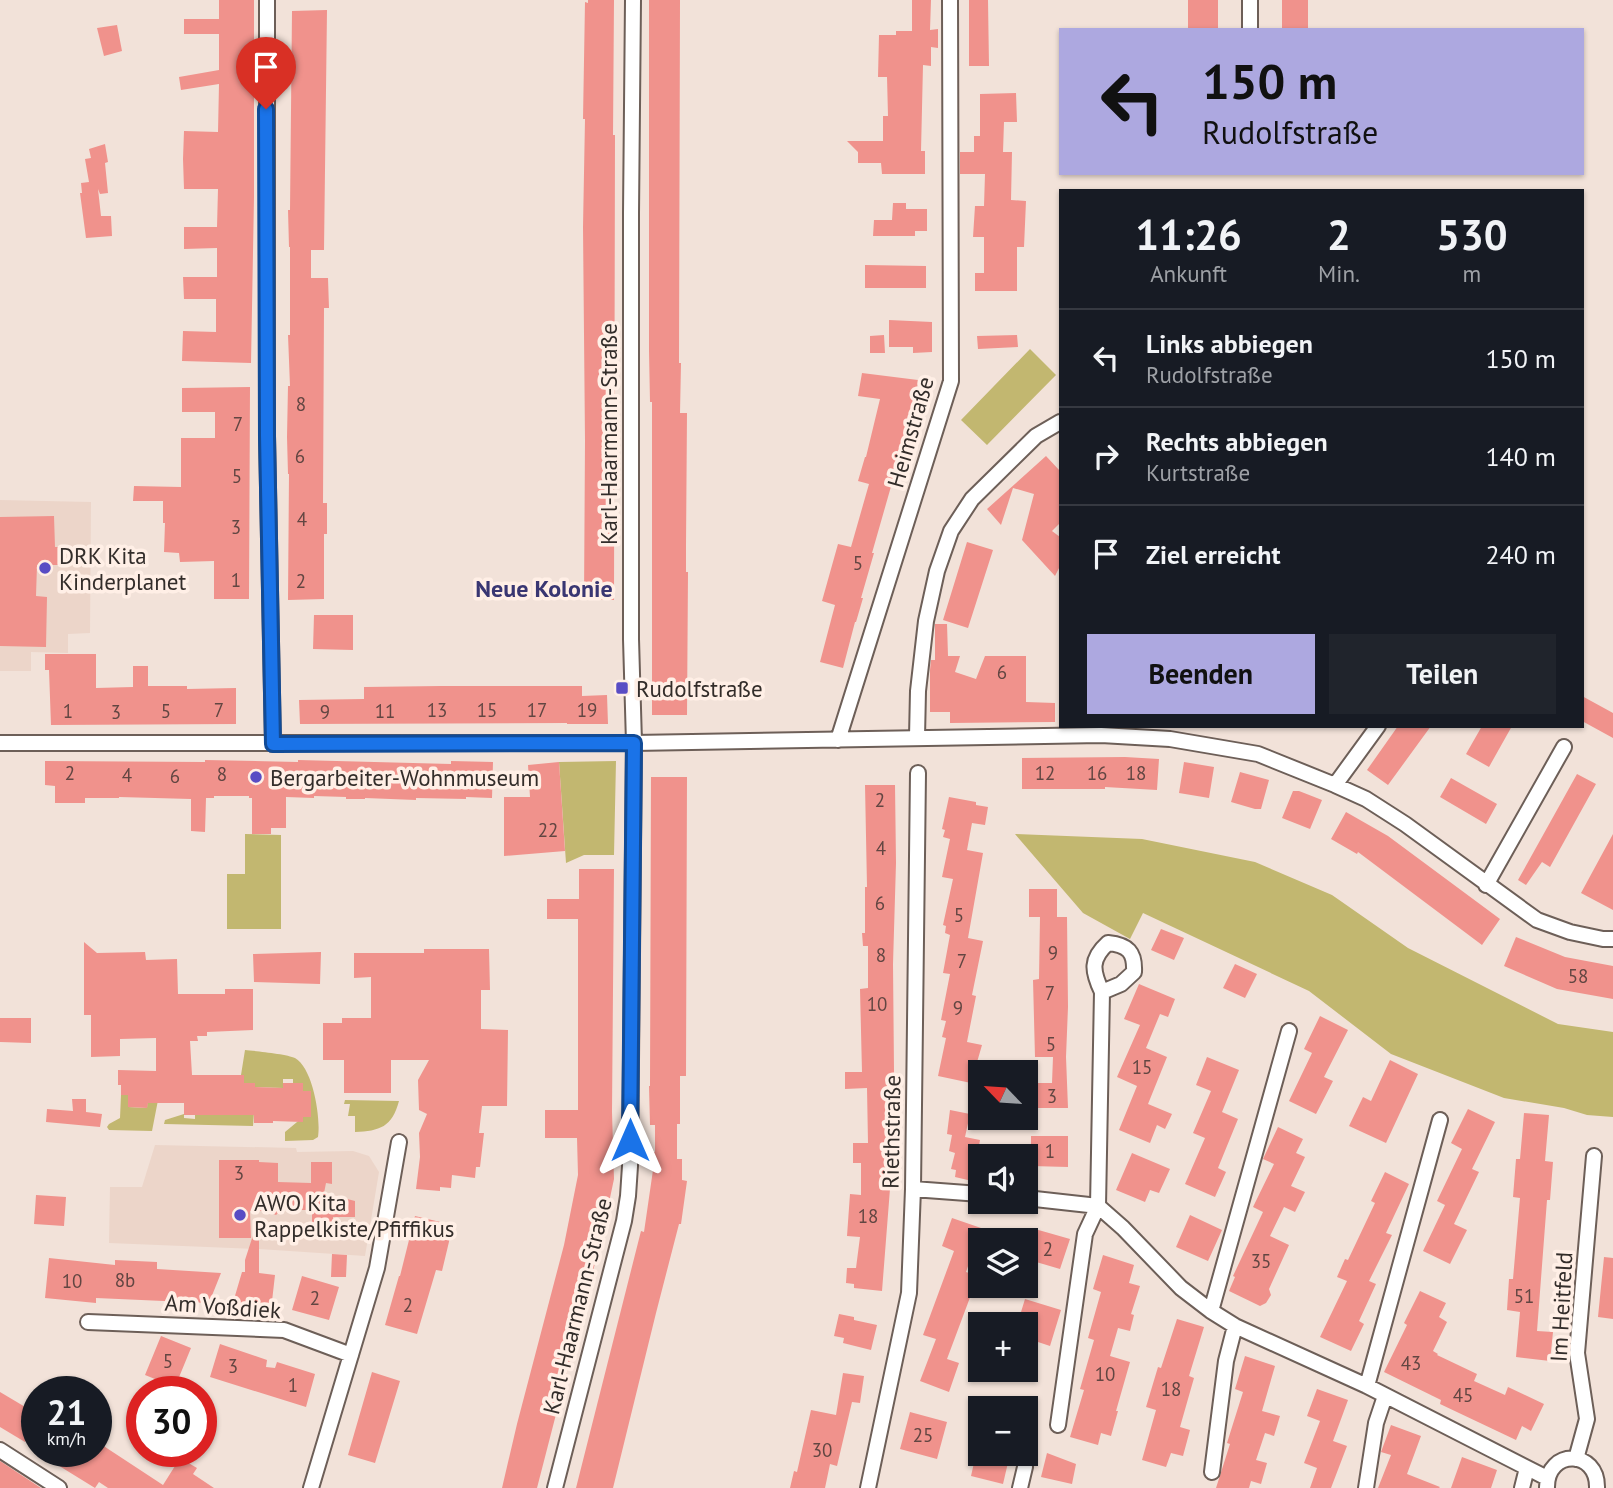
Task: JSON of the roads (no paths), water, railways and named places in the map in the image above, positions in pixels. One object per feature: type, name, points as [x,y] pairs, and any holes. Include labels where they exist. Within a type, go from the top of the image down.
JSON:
[{"type":"street","points":[[267,0],[267,436],[273,744]]},
{"type":"street","name":"Karl-Haarmann-Straße","points":[[555,1488],[624,1221],[630,1166],[634,743],[631,639],[633,0]]},
{"type":"street","name":"Heimstraße","points":[[838,740],[951,381],[950,0]]},
{"type":"street","points":[[1250,0],[1250,28]]},
{"type":"street","points":[[917,737],[918,691],[926,621],[937,571],[951,531],[972,499],[1036,436],[1059,423]]},
{"type":"street","points":[[0,743],[634,743],[1173,733],[1258,754],[1366,799],[1405,824],[1537,920],[1570,932],[1613,939]]},
{"type":"street","points":[[1335,785],[1370,733]]},
{"type":"street","points":[[1486,885],[1564,747]]},
{"type":"street","name":"Riethstraße","points":[[868,1488],[909,1293],[913,1189],[918,773]]},
{"type":"street","points":[[1058,1425],[1085,1234],[1098,1206],[1102,992]]},
{"type":"street","points":[[1211,1311],[1289,1031]]},
{"type":"street","points":[[1367,1386],[1440,1120]]},
{"type":"street","points":[[311,1488],[377,1268],[399,1142]]},
{"type":"street","name":"Im Heitfeld","points":[[1576,1459],[1587,1419],[1577,1353],[1594,1156]]},
{"type":"street","points":[[913,1189],[968,1193]]},
{"type":"street","points":[[1038,1199],[1098,1206],[1181,1288],[1235,1326],[1367,1386],[1527,1468],[1547,1483],[1555,1465],[1568,1458],[1583,1461],[1590,1466],[1597,1480],[1597,1488]]},
{"type":"street","name":"Am Voßdiek","points":[[88,1322],[284,1330],[351,1355]]},
{"type":"street","points":[[1212,1472],[1226,1361],[1235,1326]]},
{"type":"street","points":[[1366,1488],[1376,1423],[1385,1396]]},
{"type":"street","points":[[0,1450],[59,1488]]},
{"type":"street","points":[[1020,1488],[1025,1467]]},
{"type":"street","points":[[1522,1488],[1527,1468]]},
{"type":"place","name":"DRK Kita Kinderplanet","points":[[45,568]]},
{"type":"place","name":"Rudolfstraße","points":[[622,688]]},
{"type":"place","name":"Bergarbeiter-Wohnmuseum","points":[[256,777]]},
{"type":"place","name":"AWO Kita Rappelkiste/Pfiffikus","points":[[240,1215]]},
{"type":"district","name":"Neue Kolonie","points":[[544,588]]}]
